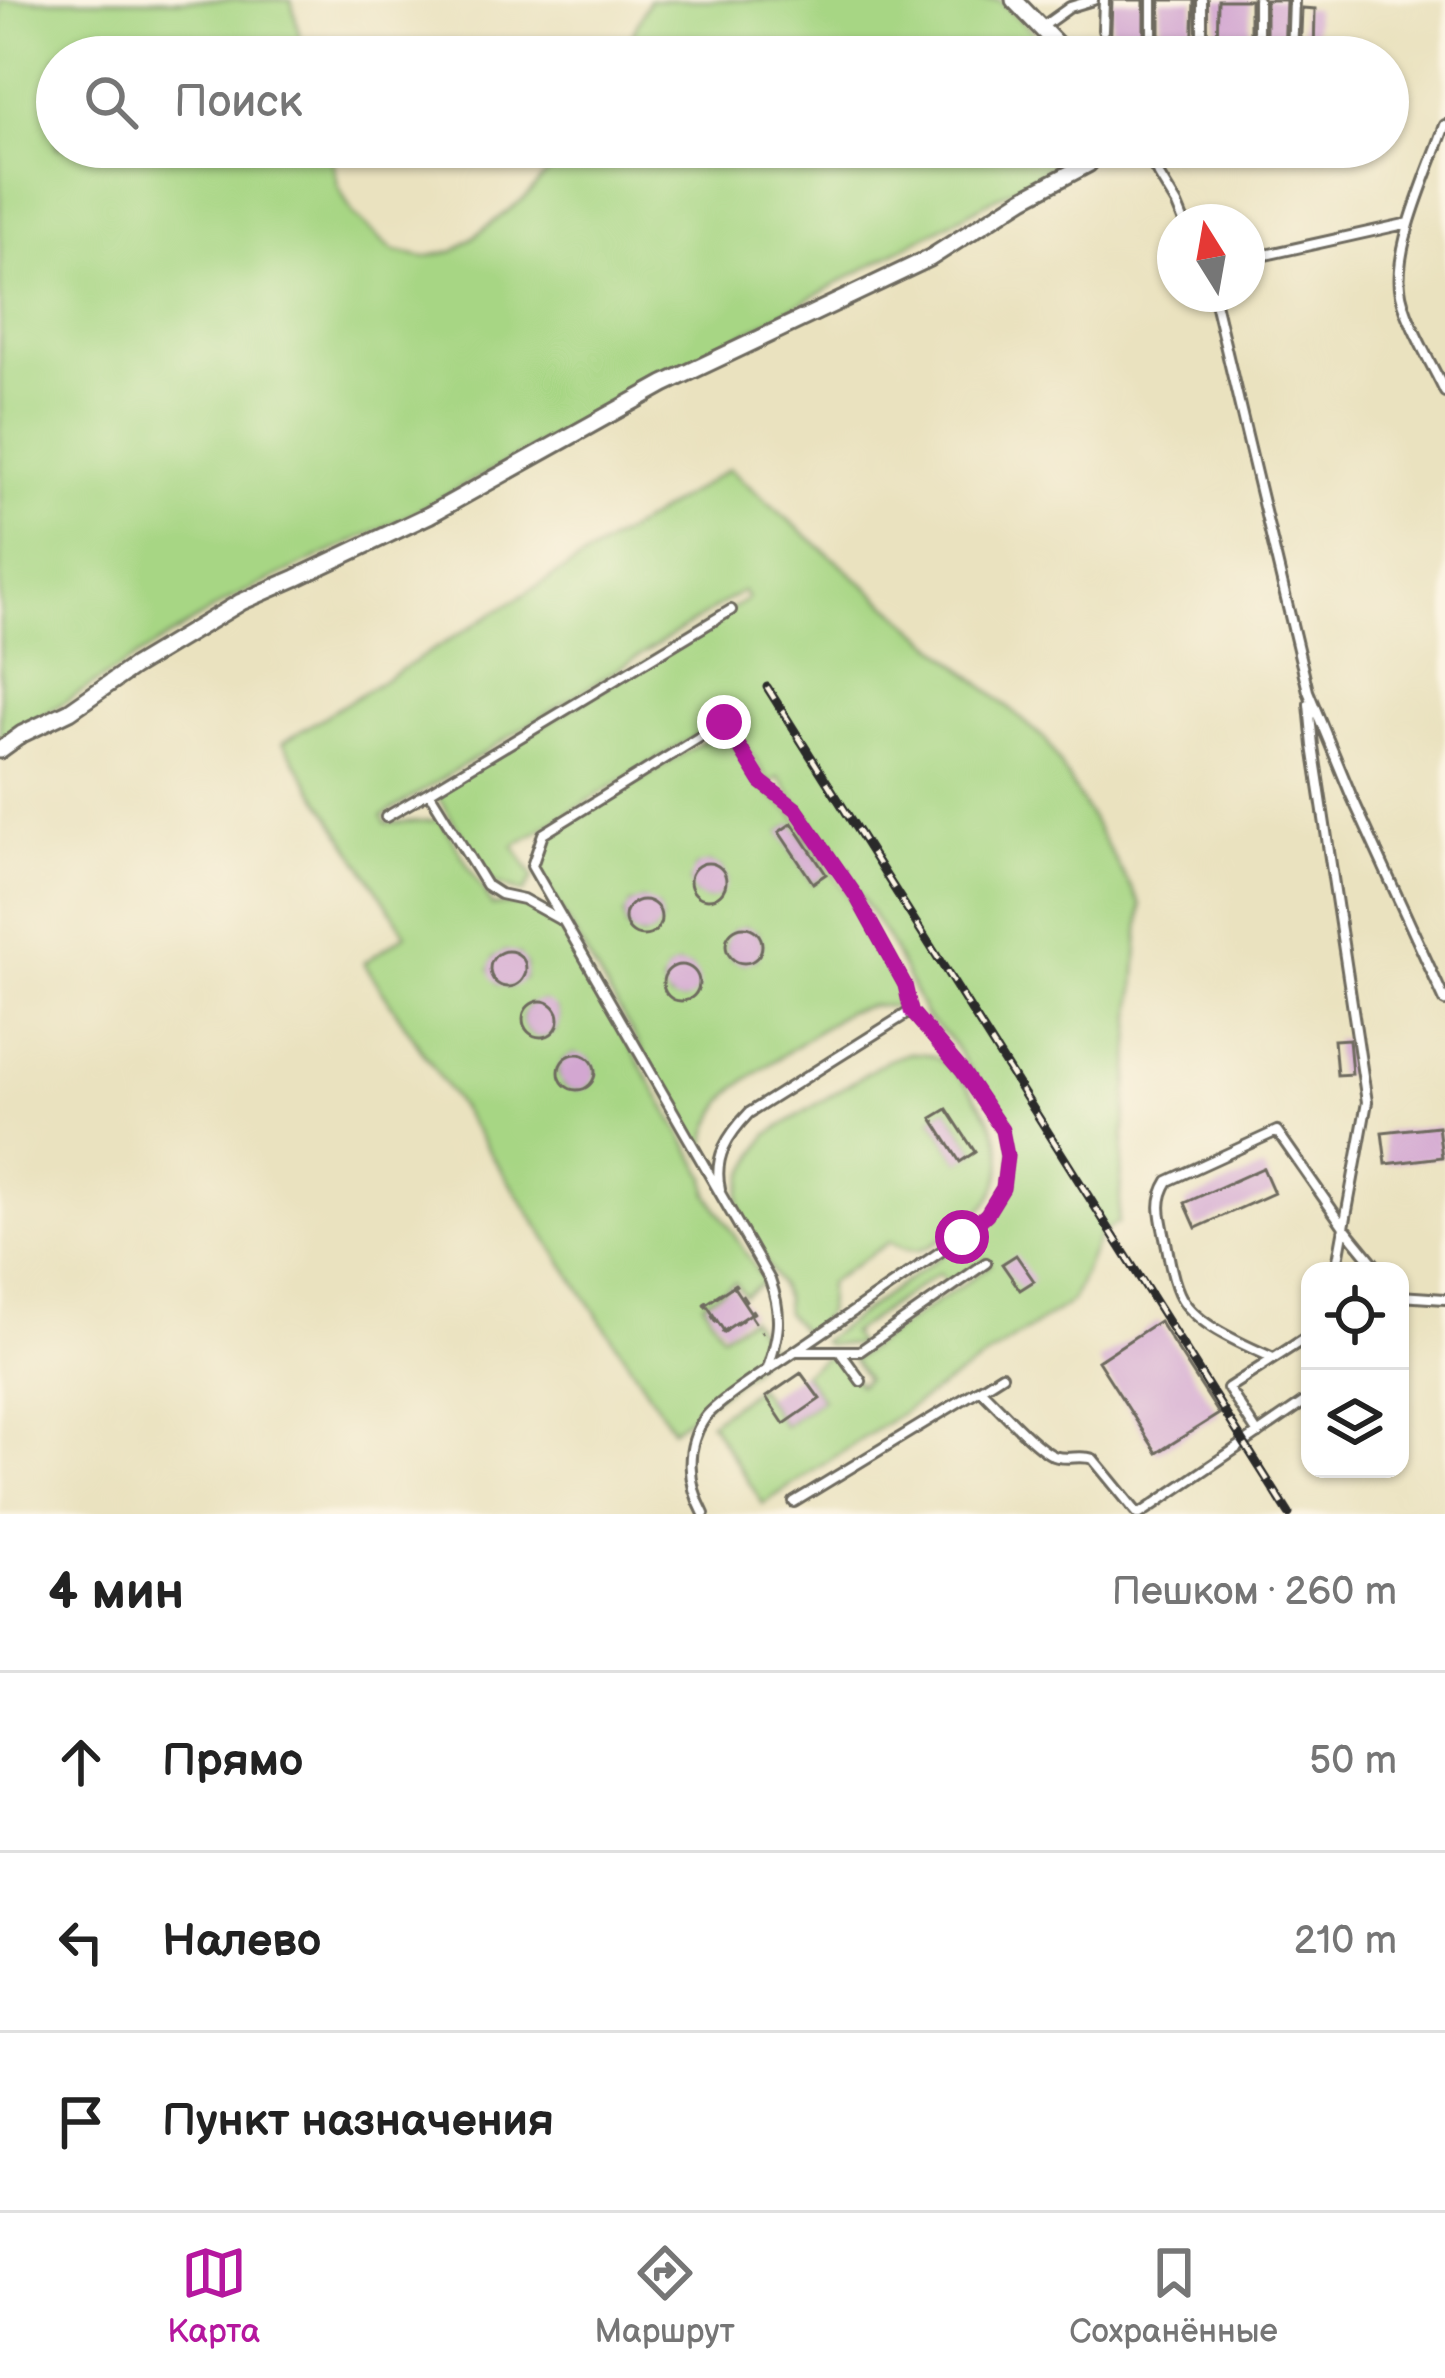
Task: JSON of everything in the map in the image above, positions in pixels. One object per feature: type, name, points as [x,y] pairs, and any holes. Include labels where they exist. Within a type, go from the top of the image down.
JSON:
[{"type":"street","points":[[1014,0],[1049,36]]},
{"type":"street","points":[[0,750],[242,602],[429,515],[664,384],[930,259],[1080,168]]},
{"type":"lane","points":[[1042,28],[1070,7],[1093,0]]},
{"type":"lane","points":[[1103,0],[1103,30]]},
{"type":"lane","points":[[1152,0],[1152,36]]},
{"type":"lane","points":[[1202,0],[1202,36]]},
{"type":"lane","points":[[1258,0],[1258,36]]},
{"type":"lane","points":[[1293,36],[1294,0]]},
{"type":"lane","points":[[1445,124],[1400,268],[1405,307],[1445,392]]},
{"type":"lane","points":[[1155,168],[1177,204]]},
{"type":"lane","points":[[1265,255],[1411,222]]},
{"type":"lane","points":[[1217,312],[1308,691],[1367,1102],[1338,1262]]},
{"type":"lane","points":[[386,817],[730,610]]},
{"type":"lane","points":[[1308,691],[1445,1001]]},
{"type":"lane","points":[[704,1514],[689,1472],[692,1449],[706,1417],[962,1237],[987,1214],[1003,1188],[1007,1156],[1002,1130],[963,1072],[911,1011],[905,985],[856,896],[796,809],[761,782],[724,722],[543,834],[532,866],[766,1273],[776,1297],[779,1327],[767,1371]]},
{"type":"lane","points":[[429,791],[486,886],[523,899],[560,920]]},
{"type":"lane","points":[[523,899],[537,876]]},
{"type":"lane","points":[[722,1196],[717,1175],[721,1150],[749,1112],[911,1011]]},
{"type":"lane","points":[[1274,1358],[1224,1335],[1181,1299],[1159,1210],[1161,1191],[1168,1181],[1277,1131],[1372,1262]]},
{"type":"lane","points":[[796,1351],[860,1351],[986,1264]]},
{"type":"lane","points":[[1409,1297],[1445,1299]]},
{"type":"lane","points":[[1258,1434],[1228,1388],[1301,1341]]},
{"type":"lane","points":[[839,1351],[861,1381]]},
{"type":"lane","points":[[794,1502],[1002,1375]]},
{"type":"lane","points":[[980,1389],[1046,1451],[1062,1458],[1093,1459],[1139,1514],[1301,1404]]},
{"type":"path","points":[[735,1284],[754,1313],[750,1315],[723,1333],[704,1304],[735,1284]]},
{"type":"path","points":[[750,1315],[774,1350]]},
{"type":"green space","points":[[0,0],[291,0],[300,36],[36,36],[36,168],[334,168],[353,214],[394,251],[424,257],[455,251],[525,198],[551,168],[1048,168],[401,519],[232,598],[0,742]]},
{"type":"green space","points":[[649,0],[999,0],[1035,36],[631,36]]},
{"type":"green space","points":[[729,469],[1046,740],[1141,905],[1118,1223],[1100,1234],[1072,1301],[763,1504],[710,1422],[757,1387],[784,1426],[822,1399],[803,1373],[826,1357],[838,1357],[859,1385],[866,1379],[851,1357],[991,1265],[986,1258],[948,1284],[939,1273],[851,1333],[858,1345],[822,1341],[986,1224],[1011,1183],[1012,1139],[1005,1122],[949,1038],[927,1018],[890,942],[830,848],[779,777],[770,783],[727,716],[514,846],[533,877],[523,893],[491,882],[435,792],[748,599],[743,591],[382,816],[386,823],[441,820],[492,906],[527,907],[558,923],[706,1177],[708,1194],[764,1282],[744,1295],[735,1282],[703,1303],[722,1335],[750,1318],[768,1344],[750,1371],[673,1429],[364,963],[406,934],[283,742]],"holes":[[[505,951],[518,954],[526,965],[524,978],[510,987],[498,984],[490,970],[494,957]],[[542,1001],[556,1009],[555,1031],[543,1037],[528,1031],[523,1016],[529,1005]],[[574,1054],[589,1059],[595,1071],[588,1086],[576,1090],[564,1085],[558,1072],[563,1060]]]},
{"type":"green space","points":[[704,741],[732,743],[756,782],[795,816],[851,900],[898,982],[895,1007],[873,1005],[846,1012],[736,1087],[714,1119],[704,1156],[539,873],[549,836]],"holes":[[[792,824],[801,837],[806,835],[804,841],[825,874],[813,883],[780,832]],[[709,863],[721,868],[726,880],[719,895],[707,899],[695,894],[690,882],[696,867]],[[643,900],[658,908],[661,921],[654,932],[642,937],[627,928],[624,916],[631,904]],[[745,927],[757,932],[762,944],[756,959],[743,963],[731,958],[726,946],[732,931]],[[678,965],[691,968],[698,979],[694,994],[683,1001],[670,998],[662,984],[667,971]]]},
{"type":"green space","points":[[923,1054],[956,1073],[997,1135],[998,1181],[980,1211],[932,1245],[913,1251],[889,1242],[828,1283],[826,1313],[805,1334],[786,1313],[779,1284],[741,1221],[739,1196],[745,1174],[767,1135],[886,1061]],"holes":[[[947,1109],[975,1151],[960,1161],[932,1119]]]},
{"type":"building","points":[[1112,0],[1144,0],[1144,36],[1111,36]]},
{"type":"building","points":[[1160,0],[1194,0],[1193,36],[1160,36]]},
{"type":"building","points":[[1218,0],[1250,0],[1250,36],[1217,36]]},
{"type":"building","points":[[1266,0],[1286,0],[1285,36],[1266,36]]},
{"type":"building","points":[[1302,8],[1315,9],[1314,36],[1301,36]]},
{"type":"building","points":[[792,823],[826,874],[813,883],[779,832]]},
{"type":"building","points":[[708,863],[721,868],[726,881],[721,894],[708,899],[695,894],[690,881],[695,868]]},
{"type":"building","points":[[643,900],[656,905],[661,918],[656,931],[643,936],[630,931],[625,918],[630,905]]},
{"type":"building","points":[[744,927],[757,932],[762,945],[757,958],[744,963],[731,958],[726,945],[731,932]]},
{"type":"building","points":[[508,951],[521,956],[526,969],[521,982],[508,987],[495,982],[490,969],[495,956]]},
{"type":"building","points":[[681,965],[694,970],[699,983],[694,996],[681,1001],[668,996],[663,983],[668,970]]},
{"type":"building","points":[[541,1001],[554,1006],[559,1019],[554,1032],[541,1037],[528,1032],[523,1019],[528,1006]]},
{"type":"building","points":[[1349,1039],[1352,1074],[1337,1075],[1334,1040]]},
{"type":"building","points":[[577,1054],[590,1059],[595,1072],[590,1085],[577,1090],[564,1085],[559,1072],[564,1059]]},
{"type":"building","points":[[947,1109],[975,1152],[960,1162],[932,1118]]},
{"type":"building","points":[[1438,1126],[1442,1157],[1386,1164],[1382,1132]]},
{"type":"building","points":[[1263,1168],[1274,1193],[1196,1228],[1185,1203]]},
{"type":"building","points":[[1016,1255],[1034,1281],[1020,1290],[1002,1264]]},
{"type":"building","points":[[733,1286],[751,1313],[724,1331],[706,1304]]},
{"type":"building","points":[[1159,1321],[1219,1414],[1157,1453],[1098,1361]]},
{"type":"building","points":[[801,1373],[820,1399],[784,1424],[766,1397]]},
{"type":"railway","points":[[767,687],[1289,1514]]},
{"type":"route","points":[[724,722],[761,782],[796,809],[856,896],[905,985],[911,1011],[963,1072],[1002,1130],[1007,1156],[1003,1188],[987,1214],[962,1237]]}]
